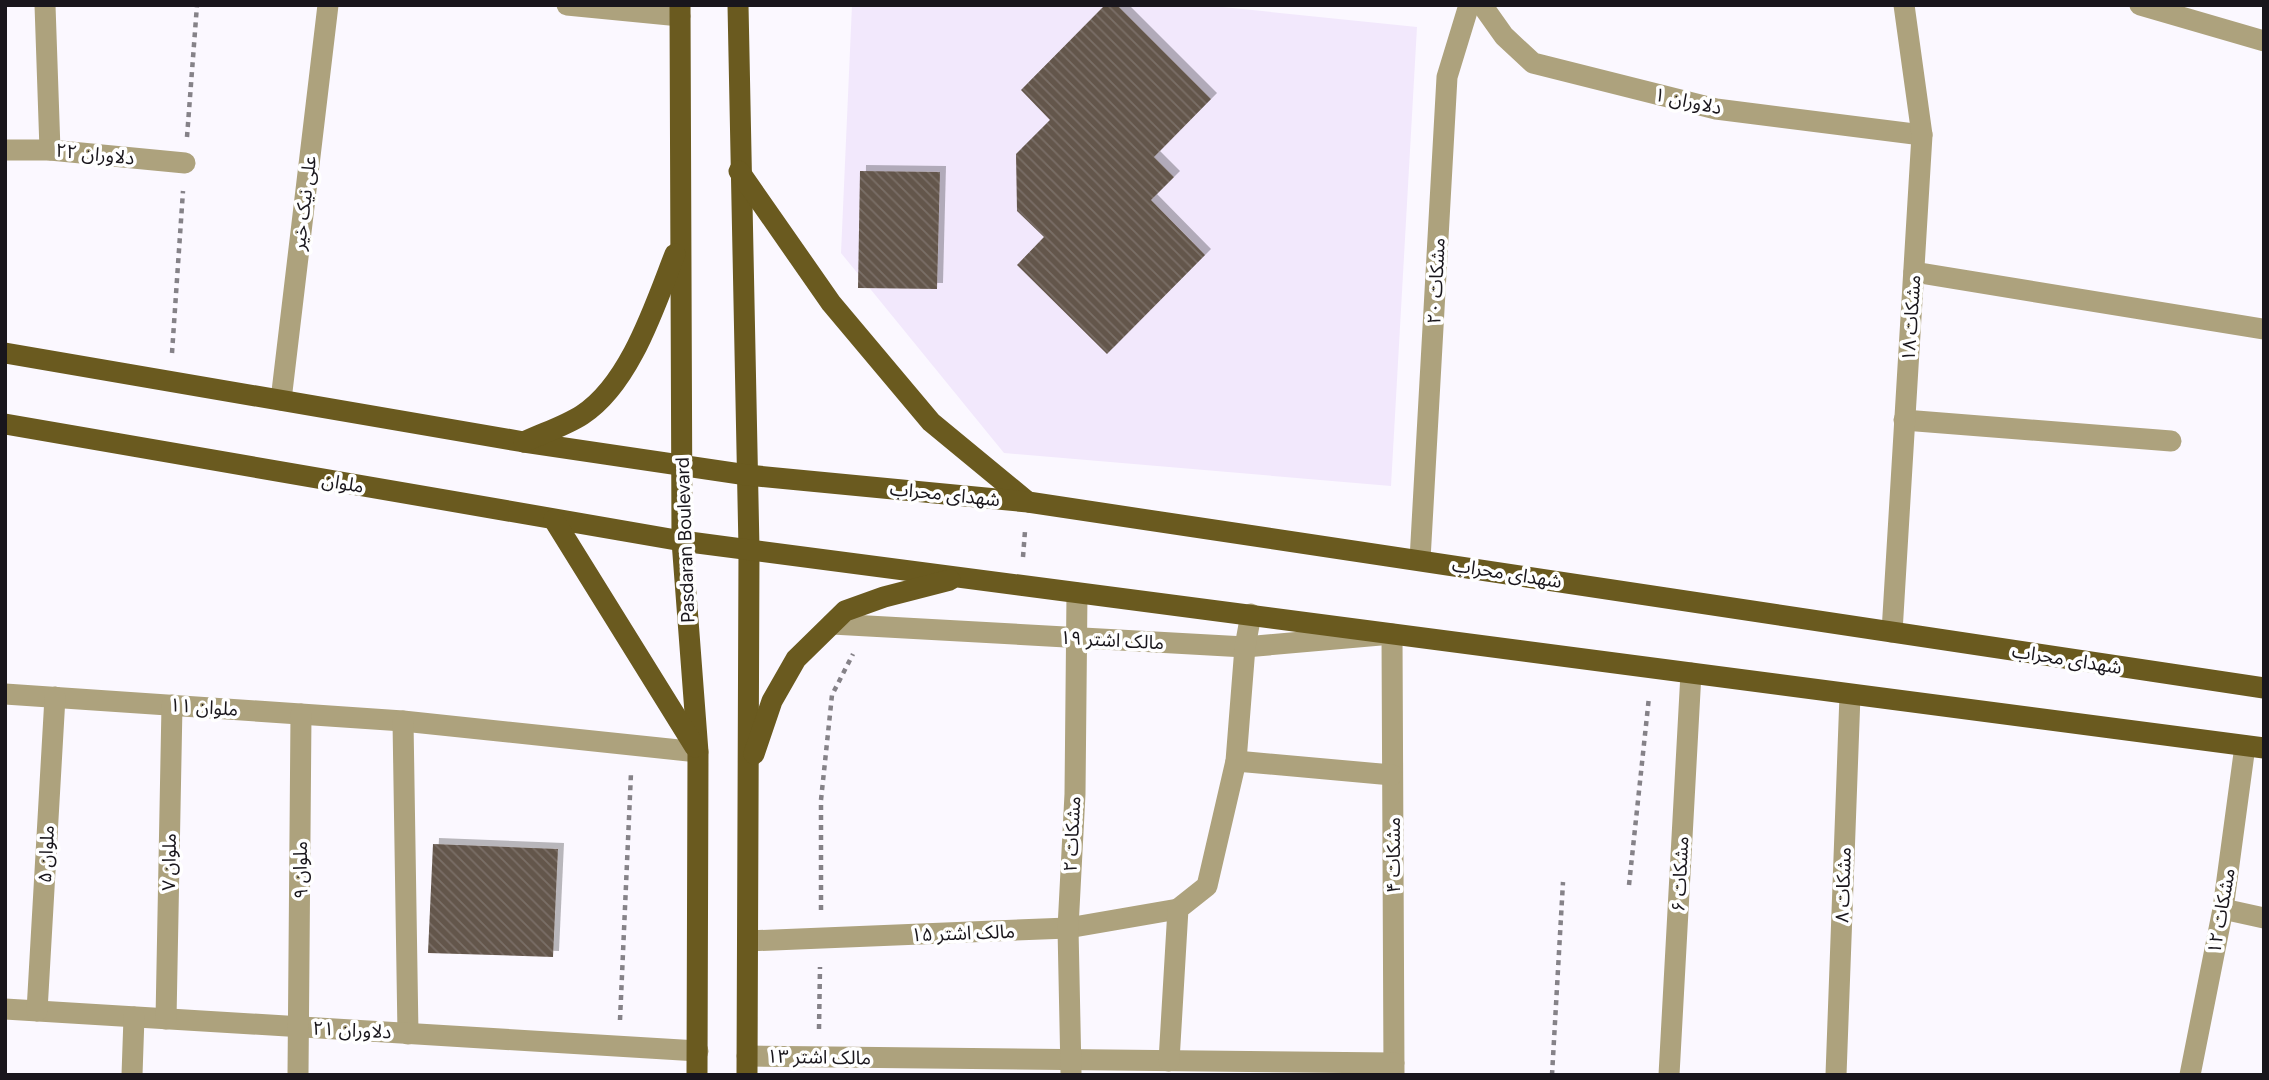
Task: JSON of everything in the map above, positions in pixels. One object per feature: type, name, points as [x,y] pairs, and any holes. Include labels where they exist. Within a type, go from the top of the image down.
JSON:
[{"type":"main road","points":[[738,5],[739,170],[749,549],[747,1065]]},
{"type":"main road","name":"Pasdaran Boulevard","points":[[680,10],[681,541],[698,752],[697,1075]]},
{"type":"main road","points":[[739,170],[831,303],[931,422],[1028,502]]},
{"type":"main road","points":[[524,442],[583,415],[614,385],[648,323],[680,242]]},
{"type":"main road","points":[[5,353],[524,442],[682,465]]},
{"type":"main road","name":"ملوان","points":[[5,424],[554,520],[749,549]]},
{"type":"main road","name":"شهدای محراب","points":[[682,465],[747,475],[1028,502],[2264,688]]},
{"type":"main road","points":[[554,520],[698,752]]},
{"type":"main road","points":[[749,549],[2255,747]]},
{"type":"main road","points":[[748,773],[772,701],[796,659],[845,611],[884,597],[963,577]]},
{"type":"street","points":[[45,5],[50,150]]},
{"type":"street","name":"علی نیک خیر","points":[[281,400],[328,5]]},
{"type":"street","points":[[567,5],[680,10]]},
{"type":"street","name":"مشکات ۲۰","points":[[1420,560],[1447,77],[1469,5]]},
{"type":"street","name":"دلاوران ۱","points":[[1482,5],[1504,36],[1534,62],[1716,109],[1922,135]]},
{"type":"street","name":"مشکات ۱۸","points":[[1892,632],[1922,135],[1905,5]]},
{"type":"street","points":[[2140,5],[2264,41]]},
{"type":"street","name":"دلاوران ۲۲","points":[[5,150],[50,150],[185,163]]},
{"type":"street","points":[[1914,272],[2263,329]]},
{"type":"street","points":[[1904,420],[2171,441]]},
{"type":"street","name":"مشکات ۲","points":[[1072,1068],[1068,928],[1079,638],[1077,593]]},
{"type":"street","points":[[1169,1061],[1178,909],[1207,886],[1236,761],[1245,647],[1251,614]]},
{"type":"street","name":"مالک اشتر ۱۹","points":[[832,624],[1245,647],[1392,634]]},
{"type":"street","name":"مشکات ۴","points":[[1392,634],[1394,1069]]},
{"type":"street","name":"مشکات ۶","points":[[1669,1075],[1691,673]]},
{"type":"street","name":"ملوان ۱۱","points":[[5,694],[403,721],[698,752]]},
{"type":"street","name":"مشکات ۸","points":[[1836,1075],[1850,695]]},
{"type":"street","name":"ملوان ۵","points":[[37,1011],[55,697]]},
{"type":"street","name":"ملوان ۷","points":[[166,1019],[172,705]]},
{"type":"street","name":"ملوان ۹","points":[[298,1075],[301,714]]},
{"type":"street","points":[[403,721],[408,1034]]},
{"type":"street","name":"مشکات ۱۲","points":[[2190,1075],[2255,747]]},
{"type":"street","points":[[1236,761],[1392,775]]},
{"type":"street","name":"مالک اشتر ۱۵","points":[[748,941],[1068,928],[1178,909]]},
{"type":"street","points":[[2223,909],[2264,918]]},
{"type":"street","name":"دلاوران ۲۱","points":[[5,1009],[698,1051]]},
{"type":"street","points":[[131,1075],[134,1017]]},
{"type":"street","name":"مالک اشتر ۱۳","points":[[747,1065],[819,1056],[1072,1068],[1169,1061],[1394,1069]]},
{"type":"path","points":[[1020,585],[1028,502]]},
{"type":"path","points":[[819,1056],[821,800],[832,695],[868,626]]},
{"type":"path","points":[[1629,886],[1652,668]]},
{"type":"path","points":[[619,1046],[632,744]]},
{"type":"path","points":[[1552,1075],[1563,882]]},
{"type":"shaded area","points":[[852,5],[1203,5],[1417,27],[1391,486],[1004,453],[841,253]]},
{"type":"building","points":[[1105,5],[1117,5],[1211,99],[1154,157],[1174,177],[1151,200],[1205,255],[1107,354],[1017,265],[1044,237],[1017,211],[1016,154],[1050,120],[1021,90]]},
{"type":"building","points":[[860,171],[940,172],[937,289],[858,288]]},
{"type":"building","points":[[433,844],[558,849],[553,957],[428,953]]}]
